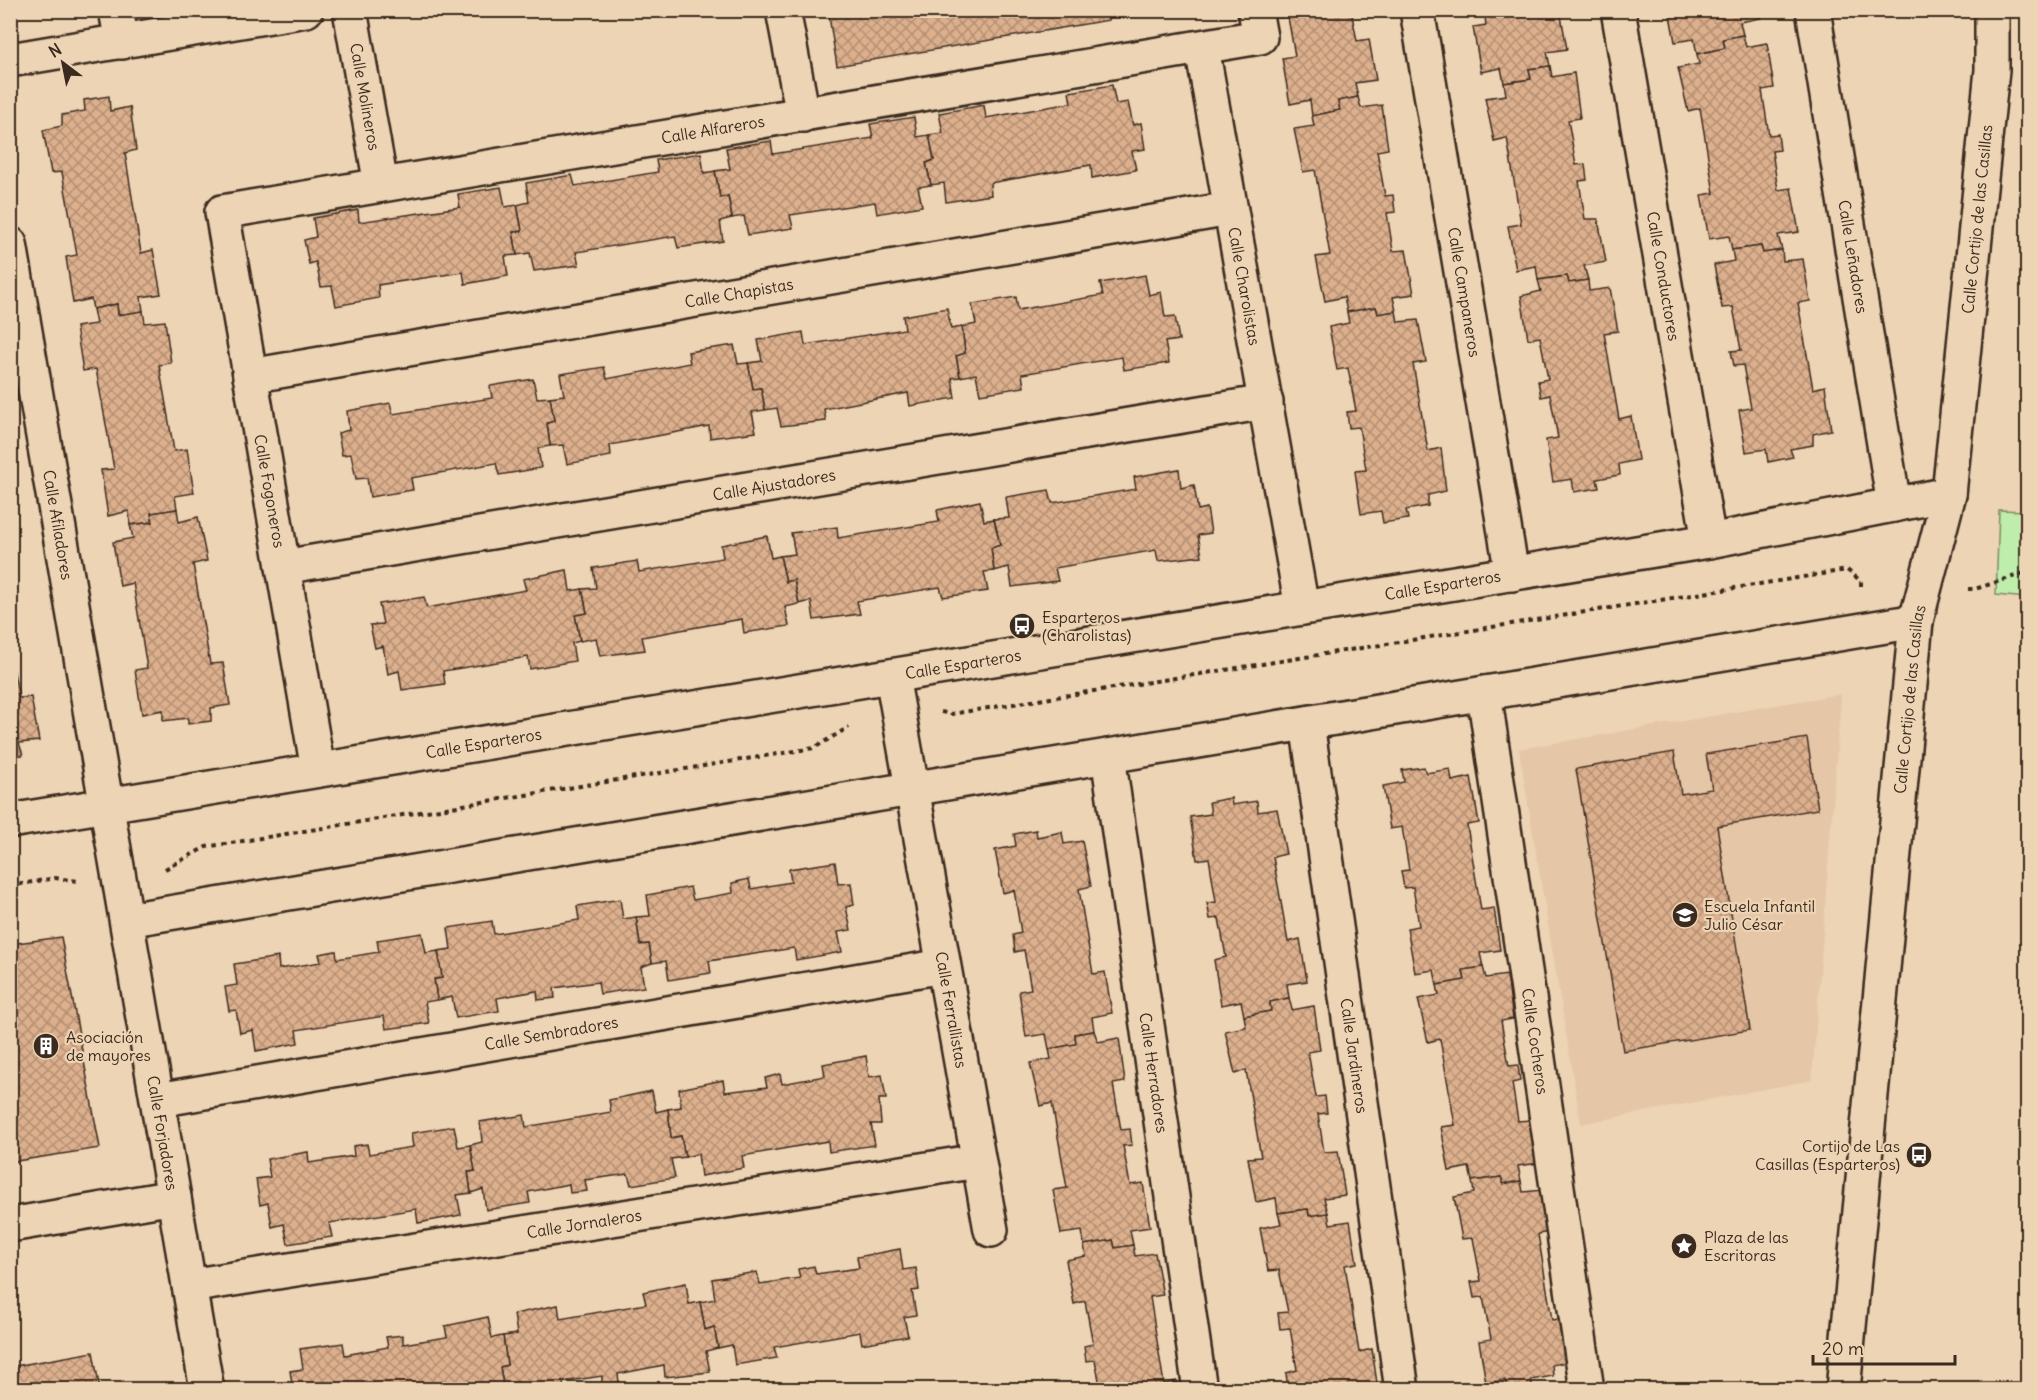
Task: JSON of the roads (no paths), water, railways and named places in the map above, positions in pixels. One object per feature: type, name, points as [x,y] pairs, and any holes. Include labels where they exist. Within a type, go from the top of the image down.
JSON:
[{"type":"street","points":[[10,60],[119,26],[306,10]]},
{"type":"street","name":"Calle Molineros","points":[[350,10],[381,185]]},
{"type":"street","points":[[783,10],[803,114]]},
{"type":"street","points":[[1202,48],[1260,37],[1255,10]]},
{"type":"street","name":"Calle Campaneros","points":[[1417,10],[1512,574]]},
{"type":"street","name":"Calle Conductores","points":[[1618,10],[1708,541]]},
{"type":"street","name":"Calle Leñadores","points":[[1813,10],[1894,505]]},
{"type":"street","name":"Calle Cortijo de las Casillas","points":[[1843,1389],[1916,621],[1949,494],[1992,70],[1992,10]]},
{"type":"street","name":"Calle Alfareros","points":[[222,212],[1202,48]]},
{"type":"street","name":"Calle Charolistas","points":[[1202,48],[1302,608]]},
{"type":"street","name":"Calle Chapistas","points":[[250,376],[1230,209]]},
{"type":"street","name":"Calle Fogoneros","points":[[222,212],[318,770]]},
{"type":"street","name":"Calle Afiladores","points":[[10,244],[107,806]]},
{"type":"street","name":"Calle Ajustadores","points":[[283,567],[1266,402]]},
{"type":"street","name":"Calle Esparteros","points":[[10,821],[1708,541],[1949,494]]},
{"type":"street","points":[[127,920],[1916,621]]},
{"type":"street","name":"Calle Ferrallistas","points":[[892,676],[991,1230]]},
{"type":"street","name":"Calle Cocheros","points":[[1484,693],[1587,1389]]},
{"type":"street","name":"Calle Jardineros","points":[[1307,723],[1402,1389]]},
{"type":"street","name":"Calle Herradores","points":[[1108,756],[1200,1389]]},
{"type":"street","name":"Calle Forjadores","points":[[107,806],[207,1389]]},
{"type":"street","name":"Calle Sembradores","points":[[158,1100],[943,966]]},
{"type":"street","name":"Calle Jornaleros","points":[[189,1286],[978,1161]]},
{"type":"street","points":[[10,1225],[174,1197]]},
{"type":"place","name":"Esparteros (Charolistas)","points":[[1022,626]]},
{"type":"place","name":"Escuela Infantil Julio César","points":[[1685,915]]},
{"type":"place","name":"Asociación de mayores","points":[[46,1046]]},
{"type":"place","name":"Cortijo de Las Casillas (Esparteros)","points":[[1919,1155]]},
{"type":"place","name":"Plaza de las Escritoras","points":[[1684,1246]]}]
